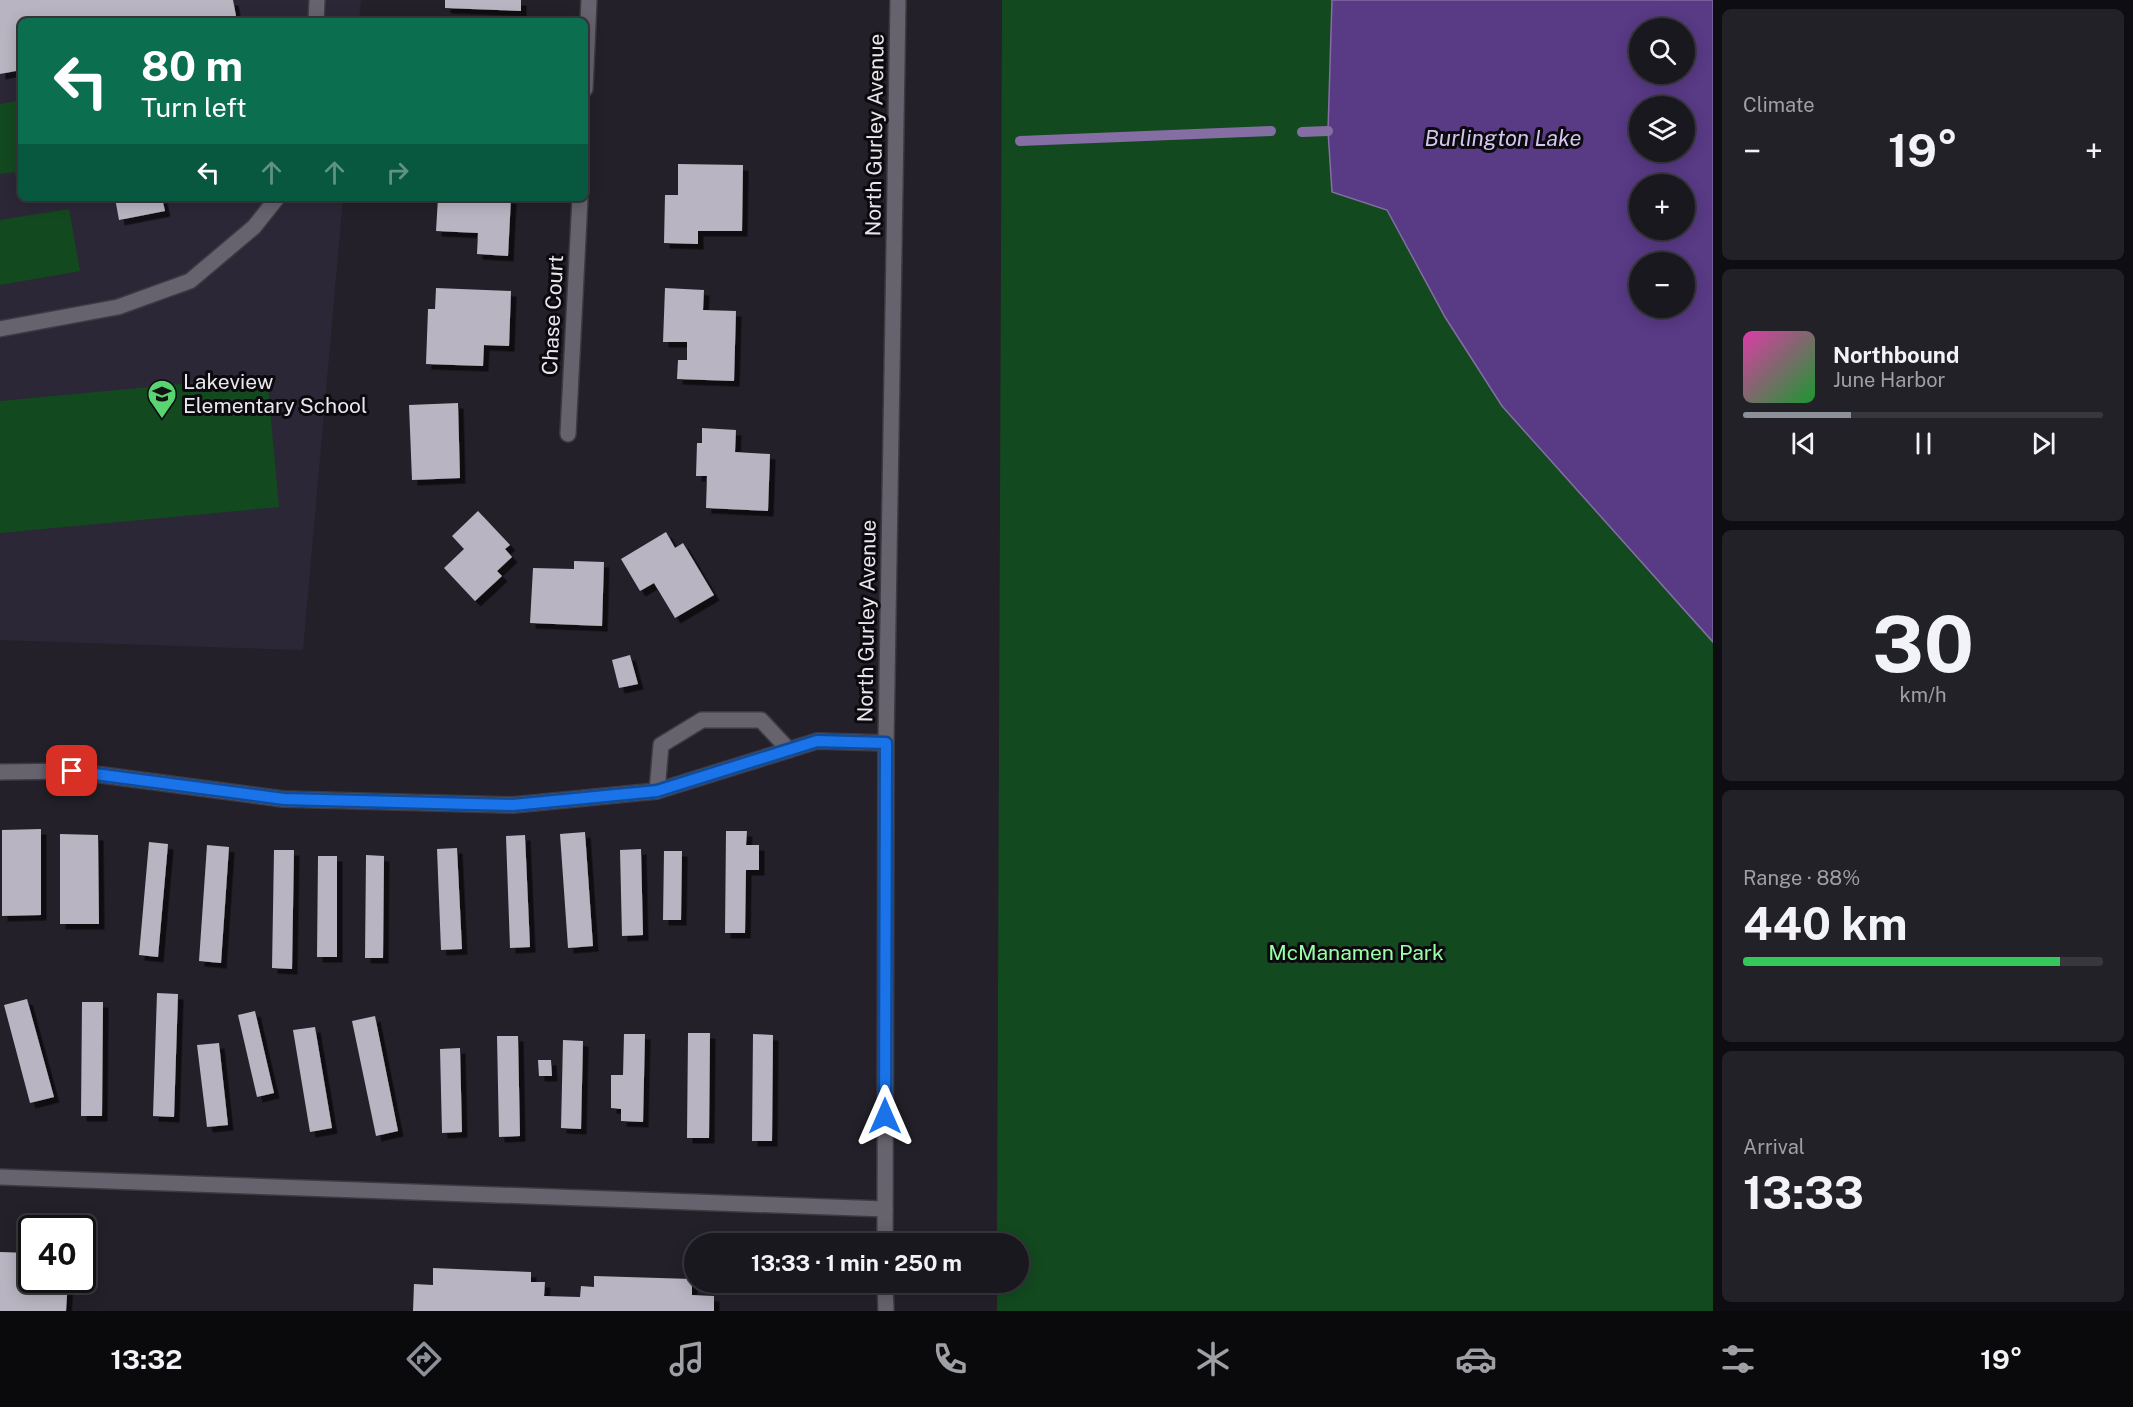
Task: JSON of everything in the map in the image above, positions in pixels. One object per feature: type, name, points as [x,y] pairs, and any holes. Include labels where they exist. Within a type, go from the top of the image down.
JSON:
[{"type":"street","points":[[316,18],[317,0]]},
{"type":"street","points":[[588,22],[589,0]]},
{"type":"street","name":"North Gurley Avenue","points":[[885,1233],[886,743],[898,0]]},
{"type":"street","points":[[0,328],[118,307],[190,281],[254,227],[275,201]]},
{"type":"street","name":"Chase Court","points":[[568,434],[580,201]]},
{"type":"street","points":[[657,791],[661,745],[702,720],[761,720],[789,750]]},
{"type":"street","points":[[0,772],[72,771],[284,799],[513,805],[657,791],[817,741],[886,743]]},
{"type":"street","points":[[0,1177],[885,1209]]},
{"type":"street","points":[[885,1293],[885,1311]]},
{"type":"shaded area","name":"Lakeview Elementary School","points":[[0,0],[361,0],[359,18],[18,18],[18,201],[343,201],[303,650],[0,640]]},
{"type":"green space","name":"McManamen Park","points":[[1002,0],[1713,0],[1713,1311],[997,1311],[997,1293],[1029,1293],[1029,1233],[997,1233]]},
{"type":"green space","points":[[18,101],[18,180],[14,172],[0,174],[0,104]]},
{"type":"green space","points":[[69,209],[80,271],[0,285],[0,220]]},
{"type":"green space","points":[[267,376],[279,507],[0,533],[0,401]]},
{"type":"water","name":"Burlington Lake","points":[[1332,0],[1713,0],[1713,642],[1502,406],[1445,317],[1387,210],[1332,192],[1328,131]]},
{"type":"building","points":[[0,0],[233,0],[236,18],[18,18],[18,71],[0,74]]},
{"type":"building","points":[[445,0],[521,0],[521,11],[445,8]]},
{"type":"building","points":[[678,164],[743,165],[742,231],[698,231],[698,244],[664,243],[665,195],[678,195]]},
{"type":"building","points":[[116,201],[163,201],[165,211],[119,220]]},
{"type":"building","points":[[438,201],[511,201],[508,256],[477,254],[478,233],[436,231]]},
{"type":"building","points":[[436,288],[511,291],[509,346],[484,345],[483,366],[426,364],[428,309],[435,309]]},
{"type":"building","points":[[665,288],[704,290],[703,310],[736,311],[734,381],[677,379],[678,360],[687,360],[687,342],[663,342]]},
{"type":"building","points":[[458,403],[460,478],[412,480],[409,405]]},
{"type":"building","points":[[702,428],[736,430],[735,452],[770,454],[768,511],[706,508],[707,476],[696,476],[697,443],[702,443]]},
{"type":"building","points":[[478,511],[510,545],[505,549],[512,557],[497,571],[502,576],[475,601],[444,568],[464,549],[452,536]]},
{"type":"building","points":[[666,532],[675,548],[683,543],[714,595],[675,618],[654,583],[640,591],[621,559]]},
{"type":"building","points":[[574,561],[604,562],[602,626],[530,623],[533,568],[574,569]]},
{"type":"building","points":[[630,655],[638,684],[619,688],[612,660]]},
{"type":"building","points":[[41,829],[41,915],[2,916],[2,830]]},
{"type":"building","points":[[726,831],[747,831],[746,845],[759,845],[759,870],[746,870],[745,933],[725,933]]},
{"type":"building","points":[[585,832],[593,946],[568,948],[560,834]]},
{"type":"building","points":[[60,834],[98,835],[99,924],[60,924]]},
{"type":"building","points":[[525,835],[530,947],[510,948],[506,836]]},
{"type":"building","points":[[149,842],[168,844],[158,957],[139,955]]},
{"type":"building","points":[[207,845],[229,847],[221,963],[199,961]]},
{"type":"building","points":[[457,848],[462,949],[441,950],[437,849]]},
{"type":"building","points":[[641,849],[643,935],[622,936],[620,850]]},
{"type":"building","points":[[274,850],[294,850],[292,969],[272,968]]},
{"type":"building","points":[[664,851],[682,851],[681,920],[663,920]]},
{"type":"building","points":[[366,855],[384,856],[383,958],[365,958]]},
{"type":"building","points":[[318,856],[337,856],[337,957],[317,957]]},
{"type":"building","points":[[157,993],[178,994],[174,1117],[153,1116]]},
{"type":"building","points":[[27,999],[54,1097],[30,1103],[4,1005]]},
{"type":"building","points":[[82,1002],[103,1002],[102,1116],[81,1116]]},
{"type":"building","points":[[255,1011],[274,1093],[257,1097],[238,1015]]},
{"type":"building","points":[[375,1016],[398,1131],[376,1136],[352,1021]]},
{"type":"building","points":[[315,1027],[332,1128],[310,1132],[293,1030]]},
{"type":"building","points":[[688,1033],[710,1033],[709,1138],[687,1138]]},
{"type":"building","points":[[624,1034],[645,1034],[643,1122],[621,1121],[621,1109],[611,1108],[611,1075],[623,1075]]},
{"type":"building","points":[[753,1034],[773,1035],[772,1141],[752,1141]]},
{"type":"building","points":[[497,1036],[518,1036],[520,1136],[499,1137]]},
{"type":"building","points":[[563,1040],[583,1041],[581,1129],[561,1128]]},
{"type":"building","points":[[219,1043],[228,1125],[207,1127],[197,1045]]},
{"type":"building","points":[[460,1048],[462,1132],[442,1133],[440,1049]]},
{"type":"building","points":[[538,1060],[551,1060],[552,1076],[539,1076]]},
{"type":"building","points":[[0,1252],[18,1253],[18,1293],[67,1293],[66,1311],[0,1311]]},
{"type":"building","points":[[433,1268],[531,1272],[531,1282],[545,1282],[544,1296],[580,1297],[581,1286],[594,1287],[594,1276],[684,1279],[684,1293],[714,1296],[714,1311],[413,1311],[414,1284],[433,1285]]},
{"type":"waterway","points":[[1020,141],[1271,131]]},
{"type":"waterway","points":[[1302,132],[1328,131]]},
{"type":"place","name":"Lakeview Elementary School","points":[[162,420]]},
{"type":"route","points":[[72,771],[284,799],[513,805],[657,791],[817,741],[886,743],[885,1116]]}]
